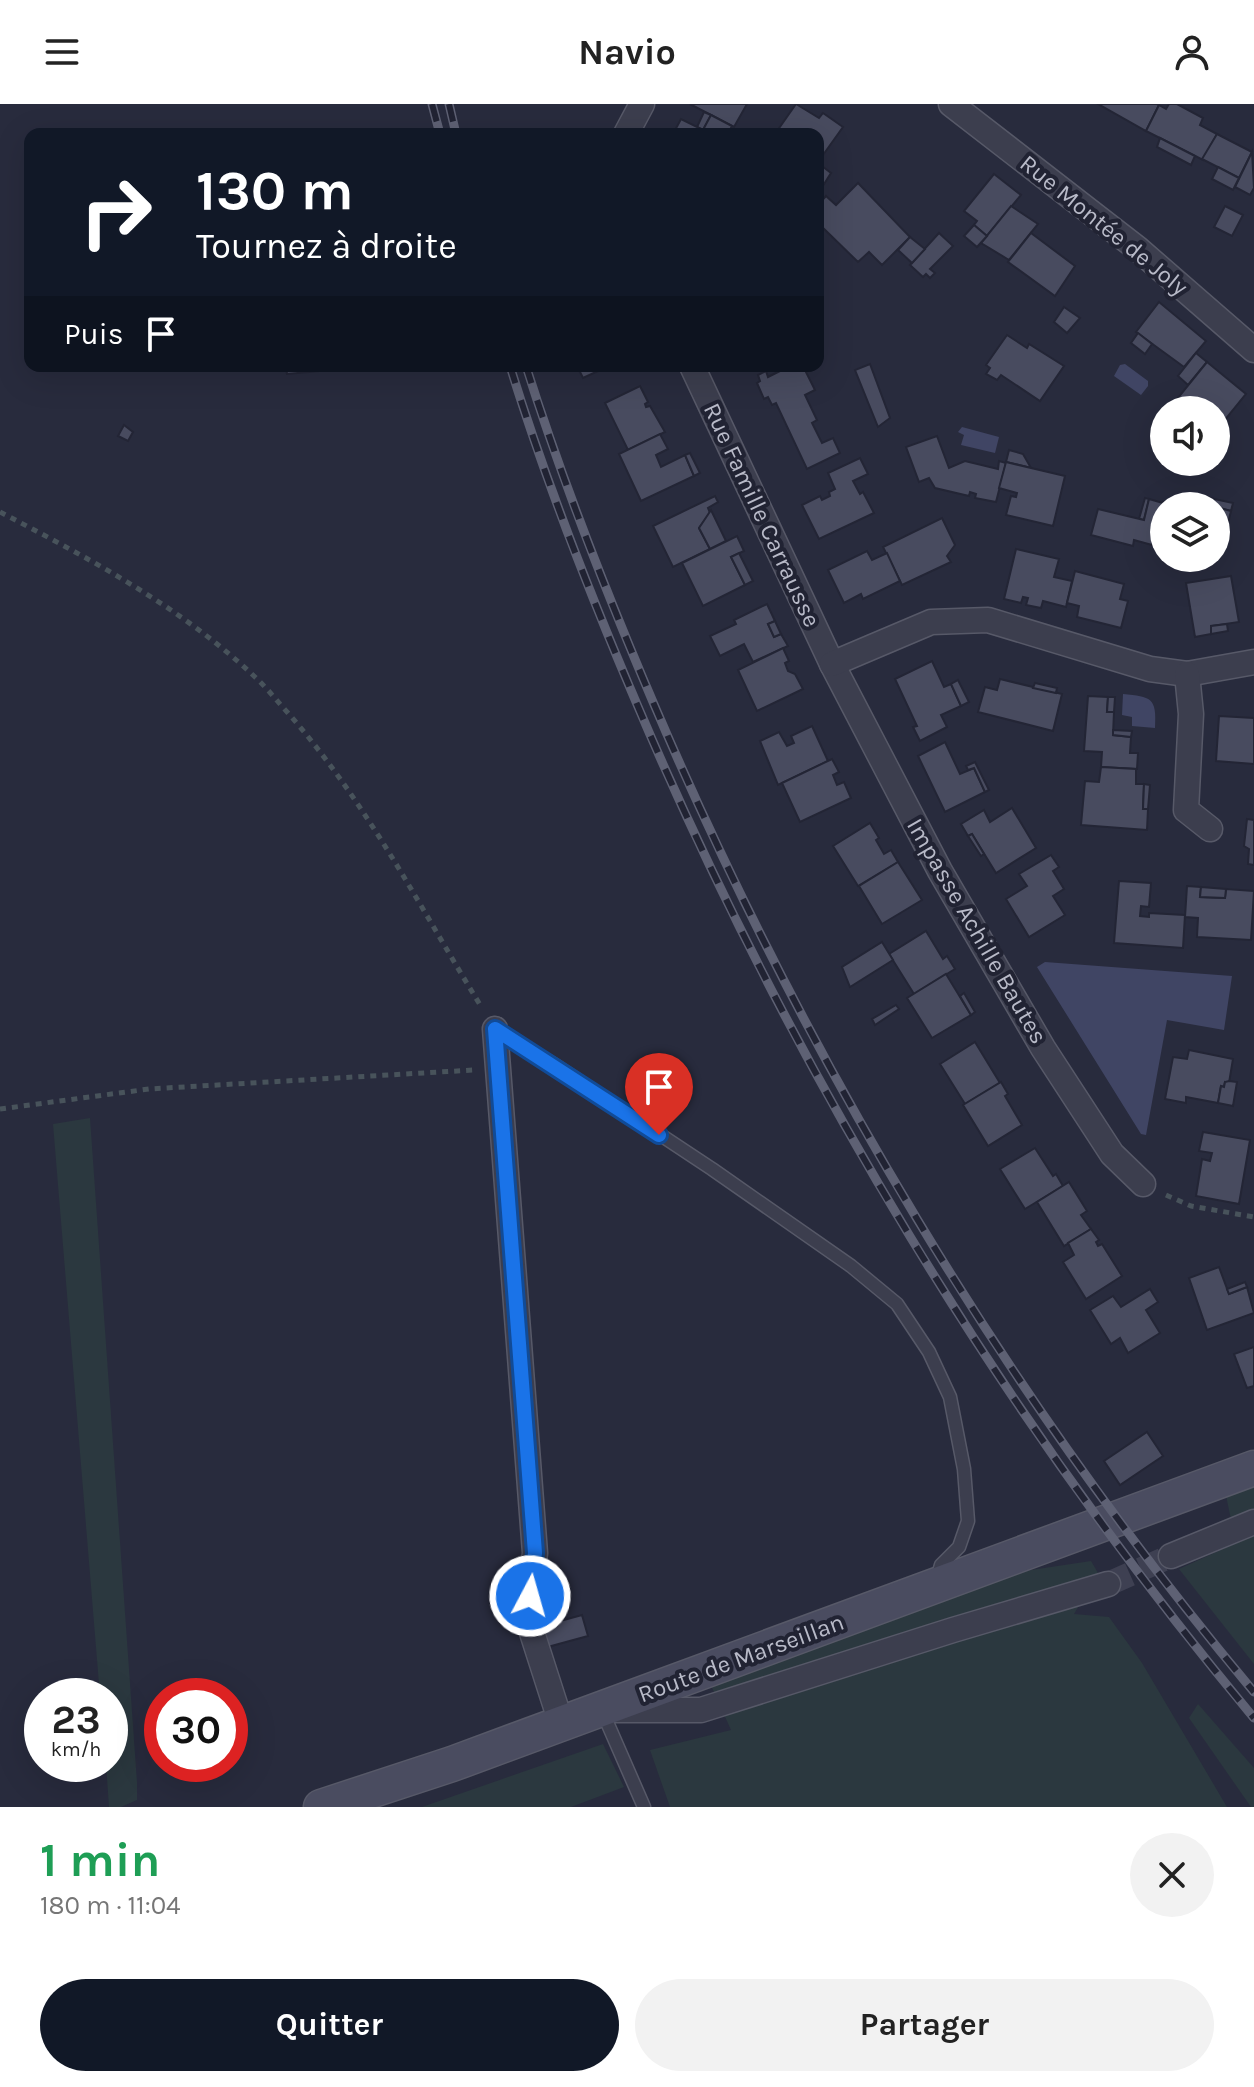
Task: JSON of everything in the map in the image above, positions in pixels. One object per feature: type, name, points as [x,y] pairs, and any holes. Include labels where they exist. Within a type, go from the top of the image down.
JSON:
[{"type":"main road","name":"Route de Marseillan","points":[[321,1807],[601,1710],[1254,1468]]},
{"type":"street","points":[[629,128],[642,104]]},
{"type":"street","name":"Rue Montée de Joly","points":[[951,104],[1138,249],[1254,350]]},
{"type":"street","name":"Rue Famille Carrausse","points":[[695,372],[832,664]]},
{"type":"street","points":[[832,664],[931,622],[988,620],[1150,669],[1187,674],[1254,662]]},
{"type":"street","name":"Impasse Achille Bautes","points":[[832,664],[940,871],[1043,1048],[1112,1154],[1143,1184]]},
{"type":"street","points":[[1187,674],[1191,714],[1186,810],[1210,829]]},
{"type":"street","points":[[495,1029],[535,1553],[527,1617],[561,1723]]},
{"type":"street","points":[[1171,1556],[1254,1522]]},
{"type":"street","points":[[601,1710],[701,1710],[1108,1584]]},
{"type":"lane","points":[[495,1029],[712,1169],[851,1266],[897,1304],[929,1352],[950,1397],[964,1469],[968,1521],[959,1547],[941,1565],[935,1585]]},
{"type":"lane","points":[[601,1710],[644,1807]]},
{"type":"path","points":[[0,512],[104,567],[181,616],[256,677],[318,747],[371,820],[495,1029]]},
{"type":"path","points":[[0,1109],[149,1089],[499,1069]]},
{"type":"path","points":[[1143,1184],[1191,1206],[1254,1217]]},
{"type":"shaded area","points":[[90,1118],[137,1782],[137,1800],[121,1807],[109,1807],[107,1782],[128,1782],[128,1678],[99,1678],[53,1124]]},
{"type":"shaded area","points":[[1254,1480],[1254,1664],[1179,1569],[1236,1543],[1225,1491]]},
{"type":"shaded area","points":[[1091,1561],[1098,1573],[1074,1614],[1109,1617],[1142,1663],[1227,1807],[670,1807],[650,1750],[731,1730],[709,1681],[1004,1574]]},
{"type":"shaded area","points":[[1198,1704],[1254,1768],[1254,1807],[1251,1807],[1189,1718]]},
{"type":"shaded area","points":[[603,1744],[624,1787],[571,1807],[422,1807]]},
{"type":"water","points":[[1125,364],[1148,381],[1141,395],[1114,376],[1120,365]]},
{"type":"water","points":[[962,427],[999,437],[995,453],[961,445],[964,435],[958,432]]},
{"type":"water","points":[[1123,694],[1150,700],[1155,710],[1155,728],[1132,726],[1132,717],[1122,715]]},
{"type":"water","points":[[1045,962],[1232,976],[1224,1030],[1167,1020],[1146,1135],[1141,1134],[1037,967]]},
{"type":"building","points":[[690,104],[747,104],[734,127]]},
{"type":"building","points":[[796,104],[819,118],[823,113],[843,127],[824,154],[824,128],[779,128]]},
{"type":"building","points":[[1098,104],[1157,104],[1159,105],[1146,131]]},
{"type":"building","points":[[1169,104],[1177,104],[1203,118],[1200,125],[1217,134],[1203,160],[1146,131],[1159,105],[1166,109]]},
{"type":"building","points":[[704,112],[711,115],[704,128],[697,127]]},
{"type":"building","points":[[711,115],[732,126],[731,128],[704,128]]},
{"type":"building","points":[[681,119],[699,128],[676,128]]},
{"type":"building","points":[[1217,134],[1252,152],[1239,178],[1202,159]]},
{"type":"building","points":[[1160,138],[1195,156],[1191,165],[1157,147]]},
{"type":"building","points":[[1252,152],[1254,188],[1250,195],[1235,187]]},
{"type":"building","points":[[1218,167],[1239,178],[1233,190],[1212,179]]},
{"type":"building","points":[[824,168],[831,173],[824,184]]},
{"type":"building","points":[[994,174],[1021,195],[987,236],[974,225],[977,221],[964,211]]},
{"type":"building","points":[[858,183],[910,237],[882,265],[869,252],[858,262],[824,229],[824,198],[826,196],[836,205]]},
{"type":"building","points":[[1011,206],[1038,224],[1009,260],[981,243]]},
{"type":"building","points":[[1225,206],[1243,215],[1232,236],[1214,227]]},
{"type":"building","points":[[974,225],[987,236],[977,247],[964,236]]},
{"type":"building","points":[[939,233],[953,246],[930,269],[935,273],[930,278],[926,274],[923,277],[910,265]]},
{"type":"building","points":[[1031,233],[1075,266],[1055,296],[1008,262]]},
{"type":"building","points":[[910,237],[925,249],[912,263],[898,250]]},
{"type":"building","points":[[1159,302],[1206,341],[1184,367],[1136,332]]},
{"type":"building","points":[[1064,307],[1080,318],[1067,333],[1054,322]]},
{"type":"building","points":[[1138,333],[1152,344],[1145,354],[1131,343]]},
{"type":"building","points":[[1007,335],[1027,348],[1029,344],[1064,366],[1040,401],[1001,375],[997,380],[986,374],[990,368],[986,365]]},
{"type":"building","points":[[1196,353],[1207,362],[1188,385],[1178,376]]},
{"type":"building","points":[[1207,362],[1246,394],[1230,414],[1230,396],[1179,396]]},
{"type":"building","points":[[870,364],[890,418],[878,427],[855,370]]},
{"type":"building","points":[[580,372],[596,372],[583,378]]},
{"type":"building","points":[[766,372],[768,377],[778,372],[806,372],[815,390],[805,395],[817,420],[812,423],[822,443],[833,438],[840,453],[807,469],[776,403],[772,405],[768,397],[764,399],[757,383],[760,381],[758,375]]},
{"type":"building","points":[[640,386],[648,402],[646,407],[650,406],[665,432],[628,450],[605,403]]},
{"type":"building","points":[[124,425],[133,432],[128,441],[118,436]]},
{"type":"building","points":[[660,434],[668,449],[656,455],[661,467],[685,455],[694,476],[641,501],[619,454]]},
{"type":"building","points":[[937,436],[949,468],[965,461],[998,469],[999,461],[1006,463],[996,502],[975,498],[976,494],[970,492],[969,496],[935,488],[929,478],[919,482],[906,447]]},
{"type":"building","points":[[1009,450],[1023,454],[1031,468],[1006,462]]},
{"type":"building","points":[[690,453],[700,473],[694,476],[685,455]]},
{"type":"building","points":[[860,458],[868,474],[853,481],[874,513],[819,539],[802,505],[820,496],[822,500],[830,496],[829,492],[835,489],[828,473]]},
{"type":"building","points":[[1006,462],[1065,476],[1053,526],[1006,515],[1011,496],[1016,497],[1017,493],[999,488]]},
{"type":"building","points":[[715,496],[718,502],[708,508],[710,513],[699,528],[710,549],[673,567],[653,526]]},
{"type":"building","points":[[1145,498],[1149,499],[1144,520],[1139,519]]},
{"type":"building","points":[[1149,499],[1150,544],[1134,540],[1133,546],[1091,535],[1098,509],[1144,520]]},
{"type":"building","points":[[711,510],[726,541],[710,549],[699,528]]},
{"type":"building","points":[[942,518],[955,545],[947,556],[951,562],[902,585],[883,547]]},
{"type":"building","points":[[737,536],[744,551],[731,557],[745,585],[703,606],[682,563]]},
{"type":"building","points":[[1016,549],[1059,559],[1054,577],[1072,581],[1066,607],[1043,601],[1041,608],[1026,605],[1028,598],[1023,597],[1021,603],[1004,599]]},
{"type":"building","points":[[867,551],[872,560],[887,553],[900,581],[863,599],[861,594],[844,603],[828,570]]},
{"type":"building","points":[[739,553],[753,581],[745,585],[731,557]]},
{"type":"building","points":[[1075,571],[1124,584],[1120,599],[1128,601],[1121,628],[1077,617],[1079,606],[1067,603]]},
{"type":"building","points":[[1231,576],[1239,622],[1211,626],[1211,634],[1195,637],[1186,583]]},
{"type":"building","points":[[767,604],[775,621],[768,624],[774,637],[781,634],[788,646],[753,662],[744,644],[720,656],[710,636]]},
{"type":"building","points":[[775,621],[781,634],[774,637],[768,624]]},
{"type":"building","points":[[1227,624],[1228,631],[1211,634],[1211,626]]},
{"type":"building","points":[[783,648],[789,661],[785,663],[788,671],[795,674],[803,689],[757,711],[738,670]]},
{"type":"building","points":[[932,661],[944,687],[951,684],[961,706],[941,715],[947,727],[920,741],[913,727],[917,726],[895,679]]},
{"type":"building","points":[[1000,679],[1062,694],[1053,731],[978,712],[985,687],[997,690]]},
{"type":"building","points":[[958,680],[969,702],[961,706],[951,684]]},
{"type":"building","points":[[1035,683],[1057,688],[1056,693],[1033,688]]},
{"type":"building","points":[[1088,696],[1108,697],[1107,712],[1114,712],[1113,735],[1131,737],[1130,753],[1138,753],[1137,769],[1101,767],[1102,752],[1084,751]]},
{"type":"building","points":[[1108,697],[1115,697],[1114,712],[1107,712]]},
{"type":"building","points":[[1219,716],[1254,718],[1254,764],[1216,761]]},
{"type":"building","points":[[812,726],[828,761],[778,785],[760,741],[779,732],[787,746],[794,743],[791,736]]},
{"type":"building","points":[[1113,730],[1132,731],[1131,737],[1113,735]]},
{"type":"building","points":[[945,742],[960,774],[974,768],[985,792],[945,812],[918,756]]},
{"type":"building","points":[[832,759],[839,772],[833,775],[837,785],[844,782],[851,798],[800,822],[782,783]]},
{"type":"building","points":[[975,762],[989,790],[985,792],[974,768],[968,770],[966,766]]},
{"type":"building","points":[[1101,767],[1136,769],[1136,784],[1144,784],[1143,809],[1148,809],[1147,830],[1081,825],[1085,781],[1099,782]]},
{"type":"building","points":[[1144,784],[1150,785],[1148,809],[1143,809]]},
{"type":"building","points":[[1012,808],[1036,848],[996,873],[972,834],[968,836],[961,824],[984,810],[990,822]]},
{"type":"building","points":[[1247,819],[1254,820],[1254,865],[1248,864],[1249,849],[1244,846]]},
{"type":"building","points":[[870,823],[884,854],[891,850],[898,862],[858,886],[833,846]]},
{"type":"building","points":[[972,834],[984,854],[981,856],[968,836]]},
{"type":"building","points":[[1051,855],[1059,867],[1053,871],[1064,889],[1053,896],[1065,915],[1029,937],[1006,899],[1027,886],[1019,874]]},
{"type":"building","points":[[898,862],[922,900],[882,924],[859,886]]},
{"type":"building","points":[[1119,881],[1151,883],[1149,907],[1141,906],[1140,916],[1149,917],[1149,913],[1185,915],[1183,948],[1114,943]]},
{"type":"building","points":[[1187,886],[1201,887],[1200,897],[1225,898],[1226,889],[1254,891],[1251,940],[1197,937],[1198,918],[1185,917]]},
{"type":"building","points":[[1201,887],[1226,889],[1225,898],[1200,897]]},
{"type":"building","points":[[926,931],[943,959],[947,956],[955,969],[914,994],[889,954]]},
{"type":"building","points":[[882,942],[893,960],[850,987],[842,967]]},
{"type":"building","points":[[946,974],[971,1015],[932,1038],[907,998]]},
{"type":"building","points":[[964,993],[975,1012],[971,1015],[960,996]]},
{"type":"building","points":[[896,1005],[899,1009],[875,1025],[872,1019]]},
{"type":"building","points":[[975,1042],[1000,1083],[965,1104],[940,1064]]},
{"type":"building","points":[[1189,1050],[1233,1059],[1229,1083],[1221,1086],[1218,1103],[1186,1097],[1186,1103],[1165,1099],[1173,1057],[1187,1059]]},
{"type":"building","points":[[1001,1082],[1008,1094],[1005,1096],[1022,1125],[988,1146],[963,1105]]},
{"type":"building","points":[[1225,1082],[1237,1082],[1233,1106],[1218,1103],[1221,1086],[1224,1087]]},
{"type":"building","points":[[1203,1132],[1250,1140],[1239,1204],[1196,1196],[1202,1159],[1210,1161],[1212,1153],[1199,1151]]},
{"type":"building","points":[[1035,1148],[1063,1186],[1025,1209],[1000,1169]]},
{"type":"building","points":[[1069,1182],[1087,1211],[1081,1215],[1091,1229],[1064,1246],[1037,1202]]},
{"type":"building","points":[[1091,1229],[1099,1240],[1096,1242],[1098,1246],[1102,1244],[1122,1276],[1086,1299],[1063,1262],[1074,1255],[1068,1243]]},
{"type":"building","points":[[1219,1267],[1229,1294],[1247,1287],[1254,1313],[1207,1330],[1189,1278]]},
{"type":"building","points":[[1245,1282],[1247,1287],[1229,1294],[1227,1289]]},
{"type":"building","points":[[1150,1289],[1158,1302],[1146,1310],[1160,1333],[1128,1353],[1120,1338],[1111,1344],[1090,1310],[1113,1296],[1121,1307]]},
{"type":"building","points":[[1254,1347],[1254,1386],[1247,1388],[1234,1354]]},
{"type":"building","points":[[1147,1432],[1163,1456],[1120,1485],[1104,1461]]},
{"type":"building","points":[[582,1615],[588,1636],[544,1648],[538,1627]]},
{"type":"tunnel","points":[[1108,1584],[1171,1556]]},
{"type":"railway","points":[[432,104],[438,128]]},
{"type":"railway","points":[[449,104],[455,128]]},
{"type":"railway","points":[[512,372],[570,539],[639,709],[765,977],[835,1108],[910,1236],[989,1361],[1073,1484],[1161,1603],[1254,1718]]},
{"type":"railway","points":[[528,372],[585,536],[653,702],[712,835],[844,1093],[917,1219],[994,1342],[1076,1462],[1163,1579],[1254,1692]]},
{"type":"route","points":[[530,1596],[535,1553],[495,1029],[659,1135]]}]
